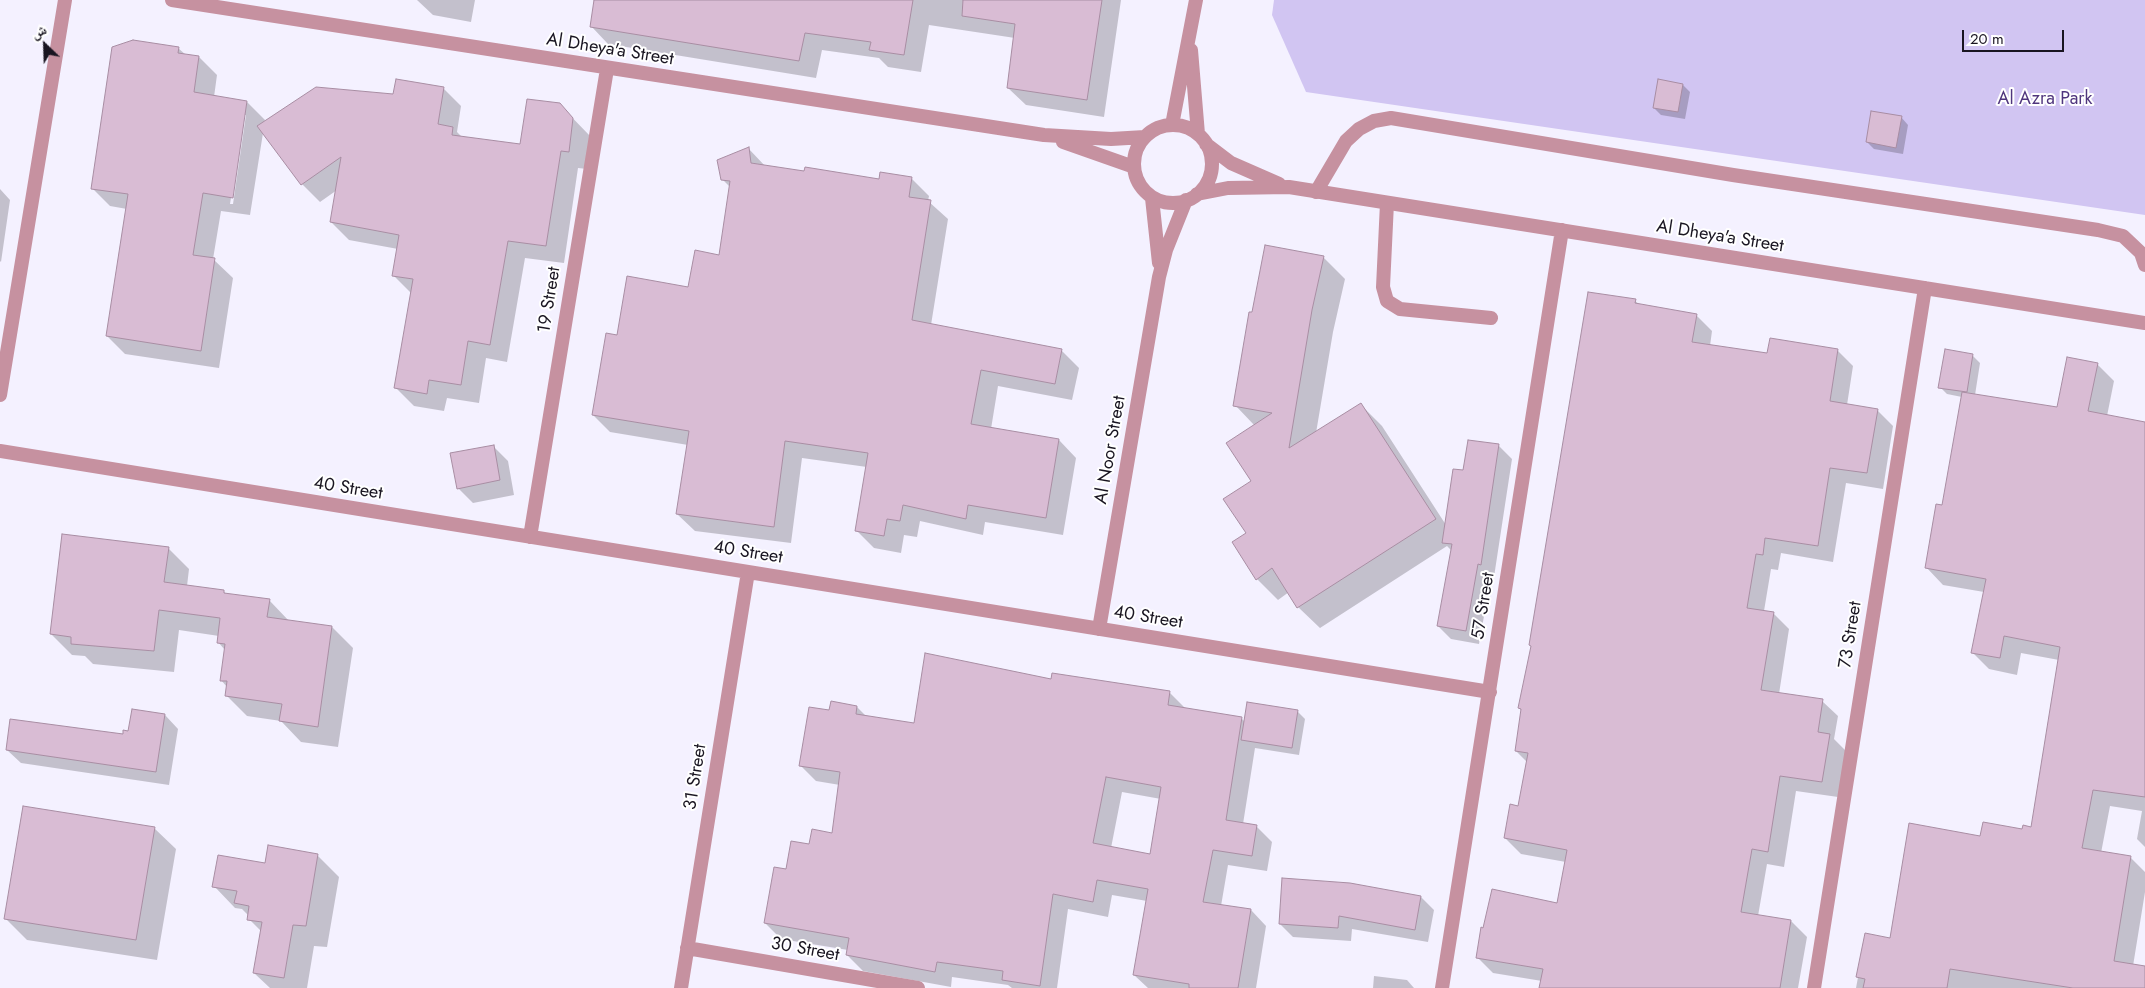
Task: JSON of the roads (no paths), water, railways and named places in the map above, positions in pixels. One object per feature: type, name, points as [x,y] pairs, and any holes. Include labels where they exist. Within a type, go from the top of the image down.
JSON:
[{"type":"street","points":[[0,395],[65,0]]},
{"type":"street","name":"Al Dheya'a Street","points":[[172,0],[1044,135],[1111,139],[1145,136]]},
{"type":"street","points":[[1172,125],[1196,0]]},
{"type":"street","points":[[1190,37],[1202,139],[1211,157],[1211,171],[1206,183],[1192,197],[1175,203],[1163,202],[1152,198],[1137,179],[1134,167],[1138,146],[1145,136],[1162,126],[1172,125],[1186,128],[1202,139]]},
{"type":"street","name":"19 Street","points":[[530,537],[608,69]]},
{"type":"street","points":[[1316,192],[1346,141],[1358,129],[1374,121],[1391,118],[1733,175],[2098,230],[2122,236],[2141,253],[2145,265]]},
{"type":"street","name":"Al Dheya'a Street","points":[[1044,135],[1134,167]]},
{"type":"street","name":"Al Dheya'a Street","points":[[1202,139],[1231,163],[1289,187]]},
{"type":"street","name":"Al Dheya'a Street","points":[[1192,197],[1228,188],[1289,187],[2145,324]]},
{"type":"street","name":"Al Noor Street","points":[[1099,629],[1160,277],[1166,250],[1192,197]]},
{"type":"street","name":"Al Noor Street","points":[[1152,198],[1160,277]]},
{"type":"street","points":[[1387,203],[1383,287],[1387,301],[1400,309],[1492,318]]},
{"type":"street","name":"57 Street","points":[[1442,988],[1562,230]]},
{"type":"street","name":"73 Street","points":[[1814,988],[1925,288]]},
{"type":"street","name":"40 Street","points":[[0,451],[1490,692]]},
{"type":"street","name":"31 Street","points":[[681,988],[748,572]]},
{"type":"street","name":"30 Street","points":[[687,948],[918,988]]},
{"type":"park label","name":"Al Azra Park","points":[[2045,100]]}]
